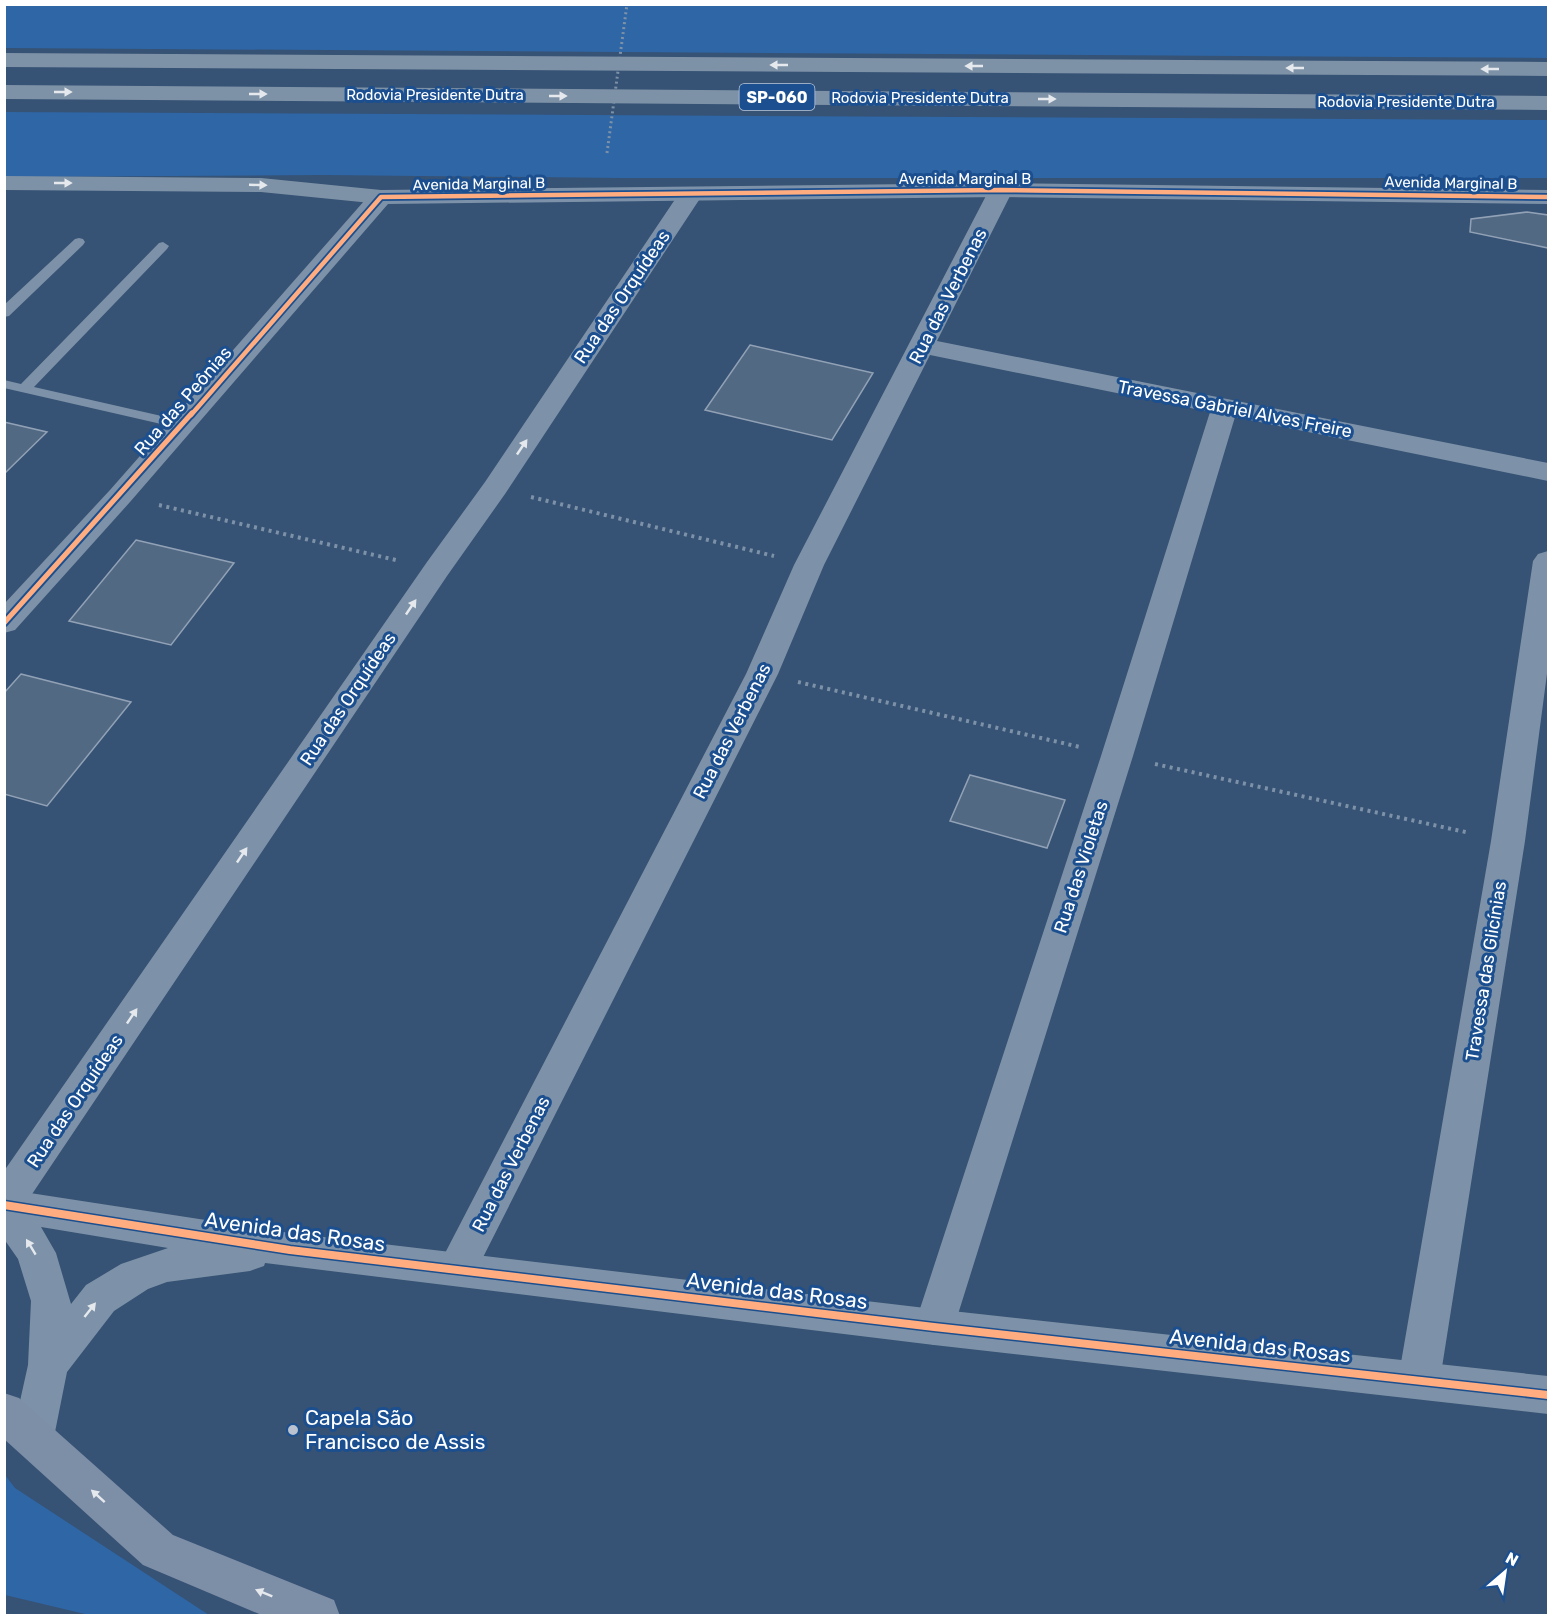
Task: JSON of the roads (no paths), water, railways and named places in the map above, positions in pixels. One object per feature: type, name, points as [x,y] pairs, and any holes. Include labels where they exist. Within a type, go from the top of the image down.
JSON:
[{"type":"highway","name":"Rodovia Presidente Dutra","points":[[4,60],[1548,69]]},
{"type":"highway","name":"Rodovia Presidente Dutra","points":[[4,92],[1548,103]]},
{"type":"highway","points":[[4,183],[261,184],[381,197]]},
{"type":"main road","points":[[19,1425],[158,1550],[318,1616]]},
{"type":"street","name":"Avenida Marginal B","points":[[381,197],[1001,190],[1548,196]]},
{"type":"street","name":"Rua das Verbenas","points":[[457,1269],[762,674],[809,565],[1001,190]]},
{"type":"street","name":"Rua das Orquídeas","points":[[4,1205],[495,488],[691,194]]},
{"type":"street","name":"Rua das Peônias","points":[[4,623],[183,425],[381,197]]},
{"type":"street","name":"Travessa Gabriel Alves Freire","points":[[922,346],[1548,472]]},
{"type":"street","name":"Rua das Violetas","points":[[934,1327],[1117,756],[1225,407]]},
{"type":"street","name":"Travessa das Glicínias","points":[[1419,1380],[1508,841],[1548,561]]},
{"type":"street","name":"Avenida das Rosas","points":[[4,1205],[290,1250],[934,1327],[1548,1395]]},
{"type":"street","points":[[4,1205],[36,1253],[51,1301],[48,1365]]},
{"type":"street","points":[[19,1425],[48,1365],[100,1298],[135,1276],[167,1266],[290,1250]]},
{"type":"lane","points":[[4,313],[79,242]]},
{"type":"lane","points":[[24,389],[163,246]]},
{"type":"lane","points":[[4,384],[183,425]]},
{"type":"place","name":"Capela São Francisco de Assis","points":[[293,1430]]}]
